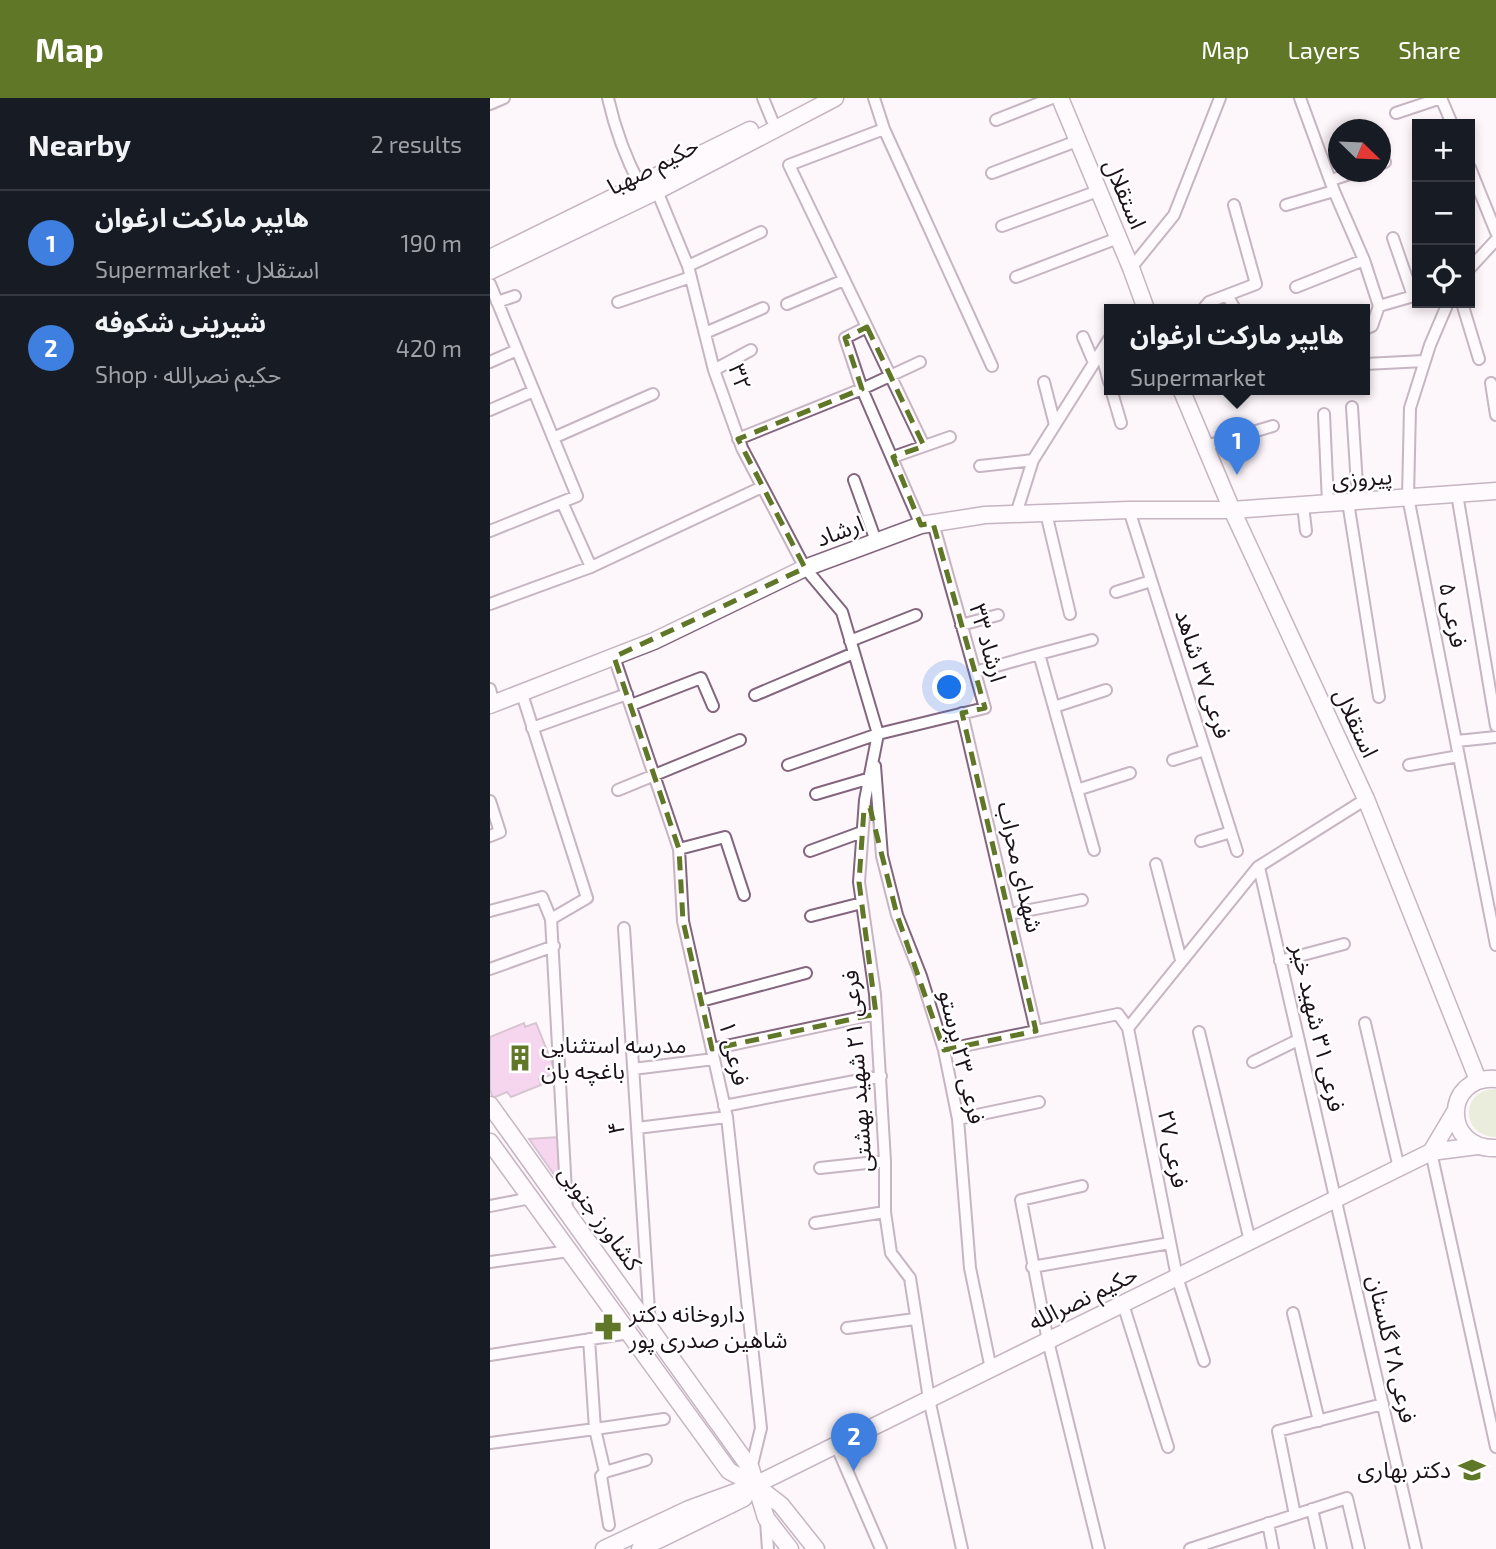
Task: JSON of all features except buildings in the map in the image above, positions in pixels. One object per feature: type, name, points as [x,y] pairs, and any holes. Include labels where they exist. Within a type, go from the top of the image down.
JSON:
[{"type":"street","points":[[490,104],[504,98]]},
{"type":"street","points":[[608,98],[627,161],[640,185],[657,191]]},
{"type":"street","points":[[763,98],[772,120]]},
{"type":"street","name":"حکیم صهبا","points":[[490,257],[815,98]]},
{"type":"street","name":"حکیم صهبا","points":[[490,271],[657,191],[835,98]]},
{"type":"street","points":[[874,98],[884,129],[992,366]]},
{"type":"street","points":[[996,120],[1052,98]]},
{"type":"street","name":"استقلال","points":[[1060,98],[1131,268],[1140,304]]},
{"type":"street","points":[[1131,268],[1174,215],[1220,98]]},
{"type":"street","points":[[1300,98],[1380,306],[1370,327]]},
{"type":"street","points":[[1396,113],[1441,98],[1450,119]]},
{"type":"street","points":[[884,129],[789,165],[924,446]]},
{"type":"street","points":[[992,173],[1077,141]]},
{"type":"street","points":[[1475,180],[1496,232]]},
{"type":"street","points":[[1286,205],[1338,182]]},
{"type":"street","name":"۳۲","points":[[657,191],[690,271],[714,370],[738,439],[805,568],[842,612],[878,734]]},
{"type":"street","points":[[1002,226],[1098,191]]},
{"type":"street","points":[[1207,304],[1256,284],[1234,205]]},
{"type":"street","points":[[618,302],[690,271],[761,232]]},
{"type":"street","points":[[1016,277],[1118,238]]},
{"type":"street","points":[[1393,238],[1412,287]]},
{"type":"street","points":[[1475,263],[1496,240]]},
{"type":"street","points":[[1296,287],[1364,260]]},
{"type":"street","points":[[786,304],[844,280]]},
{"type":"street","points":[[490,284],[577,496],[490,531]]},
{"type":"street","points":[[1227,295],[1232,304]]},
{"type":"street","points":[[497,302],[515,296]]},
{"type":"street","points":[[1380,306],[1412,296]]},
{"type":"street","points":[[705,333],[763,308]]},
{"type":"street","name":"فرعی ۵","points":[[1446,308],[1424,361],[1410,408],[1408,497],[1496,945]]},
{"type":"street","points":[[1464,308],[1479,359]]},
{"type":"street","name":"ارشاد ۳۳","points":[[788,765],[878,734],[985,708],[927,524],[862,389],[845,338],[867,327]]},
{"type":"street","points":[[1083,337],[1094,363]]},
{"type":"street","points":[[1016,514],[1033,460],[1104,347]]},
{"type":"street","points":[[490,362],[517,350]]},
{"type":"street","points":[[714,370],[751,350]]},
{"type":"street","points":[[1101,352],[1104,363]]},
{"type":"street","points":[[1370,364],[1424,361]]},
{"type":"street","points":[[738,439],[862,389],[920,362]]},
{"type":"street","points":[[1044,382],[1055,425]]},
{"type":"street","points":[[1491,383],[1496,415]]},
{"type":"street","points":[[490,411],[534,391]]},
{"type":"street","points":[[553,438],[653,394]]},
{"type":"street","points":[[1113,395],[1121,423]]},
{"type":"street","name":"استقلال","points":[[1184,395],[1232,510],[1366,799],[1478,1080]]},
{"type":"street","points":[[1352,407],[1353,501],[1379,697]]},
{"type":"street","points":[[1324,414],[1328,503]]},
{"type":"street","points":[[1206,446],[1273,426]]},
{"type":"street","points":[[893,457],[950,437]]},
{"type":"street","points":[[979,466],[1033,460]]},
{"type":"street","points":[[854,480],[876,541]]},
{"type":"street","points":[[490,604],[590,567],[762,487]]},
{"type":"street","name":"پیروزی","points":[[1232,510],[1496,491]]},
{"type":"street","points":[[1457,494],[1496,726]]},
{"type":"street","points":[[562,502],[590,567]]},
{"type":"street","points":[[1303,505],[1306,531]]},
{"type":"street","name":"فرعی ۳۷ شاهد","points":[[1129,510],[1237,851]]},
{"type":"street","name":"ارشاد","points":[[491,699],[522,694],[654,641],[805,568],[927,524],[985,515],[1232,510]]},
{"type":"street","points":[[1046,513],[1070,614]]},
{"type":"street","points":[[1116,592],[1151,581]]},
{"type":"street","points":[[850,641],[916,615]]},
{"type":"street","points":[[961,625],[999,615]]},
{"type":"street","points":[[975,672],[1092,640]]},
{"type":"street","points":[[755,695],[854,653]]},
{"type":"street","points":[[1039,654],[1094,850]]},
{"type":"street","name":"فرعی ۱","points":[[614,657],[679,849],[682,920],[726,1112],[761,1428],[753,1477]]},
{"type":"street","points":[[532,729],[701,678],[713,706]]},
{"type":"street","points":[[1054,707],[1106,690]]},
{"type":"street","points":[[522,694],[587,898],[551,919]]},
{"type":"street","name":"شهدای محراب","points":[[962,713],[1036,1031]]},
{"type":"street","name":"فرعی ۲۱ شهید بهشتی","points":[[878,734],[873,777],[864,800],[859,882],[876,1014],[886,1212],[891,1253],[910,1278],[929,1399],[962,1549]]},
{"type":"street","points":[[1457,741],[1496,737]]},
{"type":"street","points":[[618,790],[740,740]]},
{"type":"street","points":[[1173,760],[1205,750]]},
{"type":"street","points":[[1409,765],[1460,756]]},
{"type":"street","points":[[1077,790],[1130,773]]},
{"type":"street","points":[[816,794],[873,777]]},
{"type":"street","name":"فرعی ۲۳ پرستو","points":[[873,777],[882,856],[897,915],[921,976],[944,1050],[958,1119],[970,1268],[991,1369]]},
{"type":"street","points":[[944,1050],[1118,1014],[1128,1028],[1259,867],[1366,799]]},
{"type":"street","points":[[490,801],[500,832],[490,836]]},
{"type":"street","points":[[810,851],[862,832]]},
{"type":"street","points":[[1201,841],[1231,832]]},
{"type":"street","points":[[679,849],[725,837],[744,895]]},
{"type":"street","points":[[1156,864],[1181,960]]},
{"type":"street","name":"فرعی ۳۱ شهید خیر","points":[[1259,867],[1336,1199]]},
{"type":"street","points":[[490,911],[542,897],[551,919],[567,1213]]},
{"type":"street","points":[[1009,914],[1082,900]]},
{"type":"street","points":[[811,916],[862,903]]},
{"type":"street","name":"۴","points":[[624,928],[650,1326]]},
{"type":"street","points":[[1280,961],[1343,944]]},
{"type":"street","points":[[490,969],[554,946]]},
{"type":"street","points":[[701,1001],[806,973]]},
{"type":"street","points":[[633,1069],[713,1054],[876,1014]]},
{"type":"street","points":[[1365,1023],[1399,1168]]},
{"type":"street","name":"فرعی ۲۷","points":[[1128,1028],[1177,1277],[1204,1361]]},
{"type":"street","points":[[1199,1032],[1250,1241]]},
{"type":"street","points":[[1253,1062],[1298,1040]]},
{"type":"street","points":[[637,1128],[726,1112],[881,1076]]},
{"type":"street","points":[[1496,1079],[1478,1080],[1463,1092],[1431,1152],[1496,1447]]},
{"type":"street","points":[[958,1119],[1039,1102]]},
{"type":"street","points":[[1455,1110],[1463,1135],[1477,1146]]},
{"type":"street","name":"کشاورز جنوبی","points":[[492,1114],[650,1326],[753,1477]]},
{"type":"street","name":"کشاورز جنوبی","points":[[490,1142],[729,1471],[753,1477]]},
{"type":"street","points":[[1431,1152],[1477,1146],[1496,1148]]},
{"type":"street","name":"حکیم نصرالله","points":[[614,1547],[753,1477],[836,1445],[1431,1152]]},
{"type":"street","points":[[820,1168],[885,1161]]},
{"type":"street","points":[[1083,1186],[1021,1200],[1048,1341],[1099,1549]]},
{"type":"street","points":[[490,1206],[531,1198]]},
{"type":"street","name":"فرعی ۲۸ گلستان","points":[[1336,1199],[1416,1549]]},
{"type":"street","points":[[815,1223],[886,1212]]},
{"type":"street","points":[[1032,1267],[1170,1243]]},
{"type":"street","points":[[490,1262],[569,1251]]},
{"type":"street","points":[[1123,1304],[1168,1447]]},
{"type":"street","points":[[1293,1313],[1319,1420]]},
{"type":"street","points":[[847,1328],[915,1319]]},
{"type":"street","points":[[490,1355],[629,1333]]},
{"type":"street","points":[[589,1339],[595,1429],[605,1472]]},
{"type":"street","points":[[1295,1515],[1278,1431],[1383,1404]]},
{"type":"street","points":[[490,1443],[664,1419]]},
{"type":"street","points":[[836,1445],[881,1549]]},
{"type":"street","points":[[609,1525],[601,1476],[605,1472],[646,1460]]},
{"type":"street","points":[[753,1477],[766,1518],[768,1549]]},
{"type":"street","points":[[753,1477],[781,1504],[816,1549]]},
{"type":"street","name":"حکیم نصرالله","points":[[640,1549],[743,1499],[753,1477]]},
{"type":"street","points":[[1190,1549],[1220,1544],[1268,1523],[1347,1498],[1359,1549]]},
{"type":"street","points":[[1312,1509],[1321,1549]]},
{"type":"street","points":[[766,1518],[790,1549]]},
{"type":"street","points":[[1268,1523],[1273,1549]]},
{"type":"highlighted area","points":[[867,327],[924,446],[893,457],[921,525],[933,523],[985,708],[962,713],[1036,1031],[944,1050],[897,915],[870,808],[864,809],[859,882],[876,1014],[712,1049],[683,921],[679,849],[614,657],[805,568],[738,439],[862,389],[845,338]]},
{"type":"green space","points":[[1496,1089],[1496,1137],[1484,1135],[1476,1129],[1469,1113],[1476,1096]]},
{"type":"place","name":"هایپر مارکت ارغوان","points":[[1237,475]]},
{"type":"place","name":"مدرسه استثنایی باغچه بان","points":[[520,1058]]},
{"type":"place","name":"داروخانه دکتر شاهین صدری پور","points":[[608,1327]]},
{"type":"place","name":"دکتر بهاری","points":[[1472,1470]]},
{"type":"place","name":"شیرینی شکوفه","points":[[854,1471]]}]
